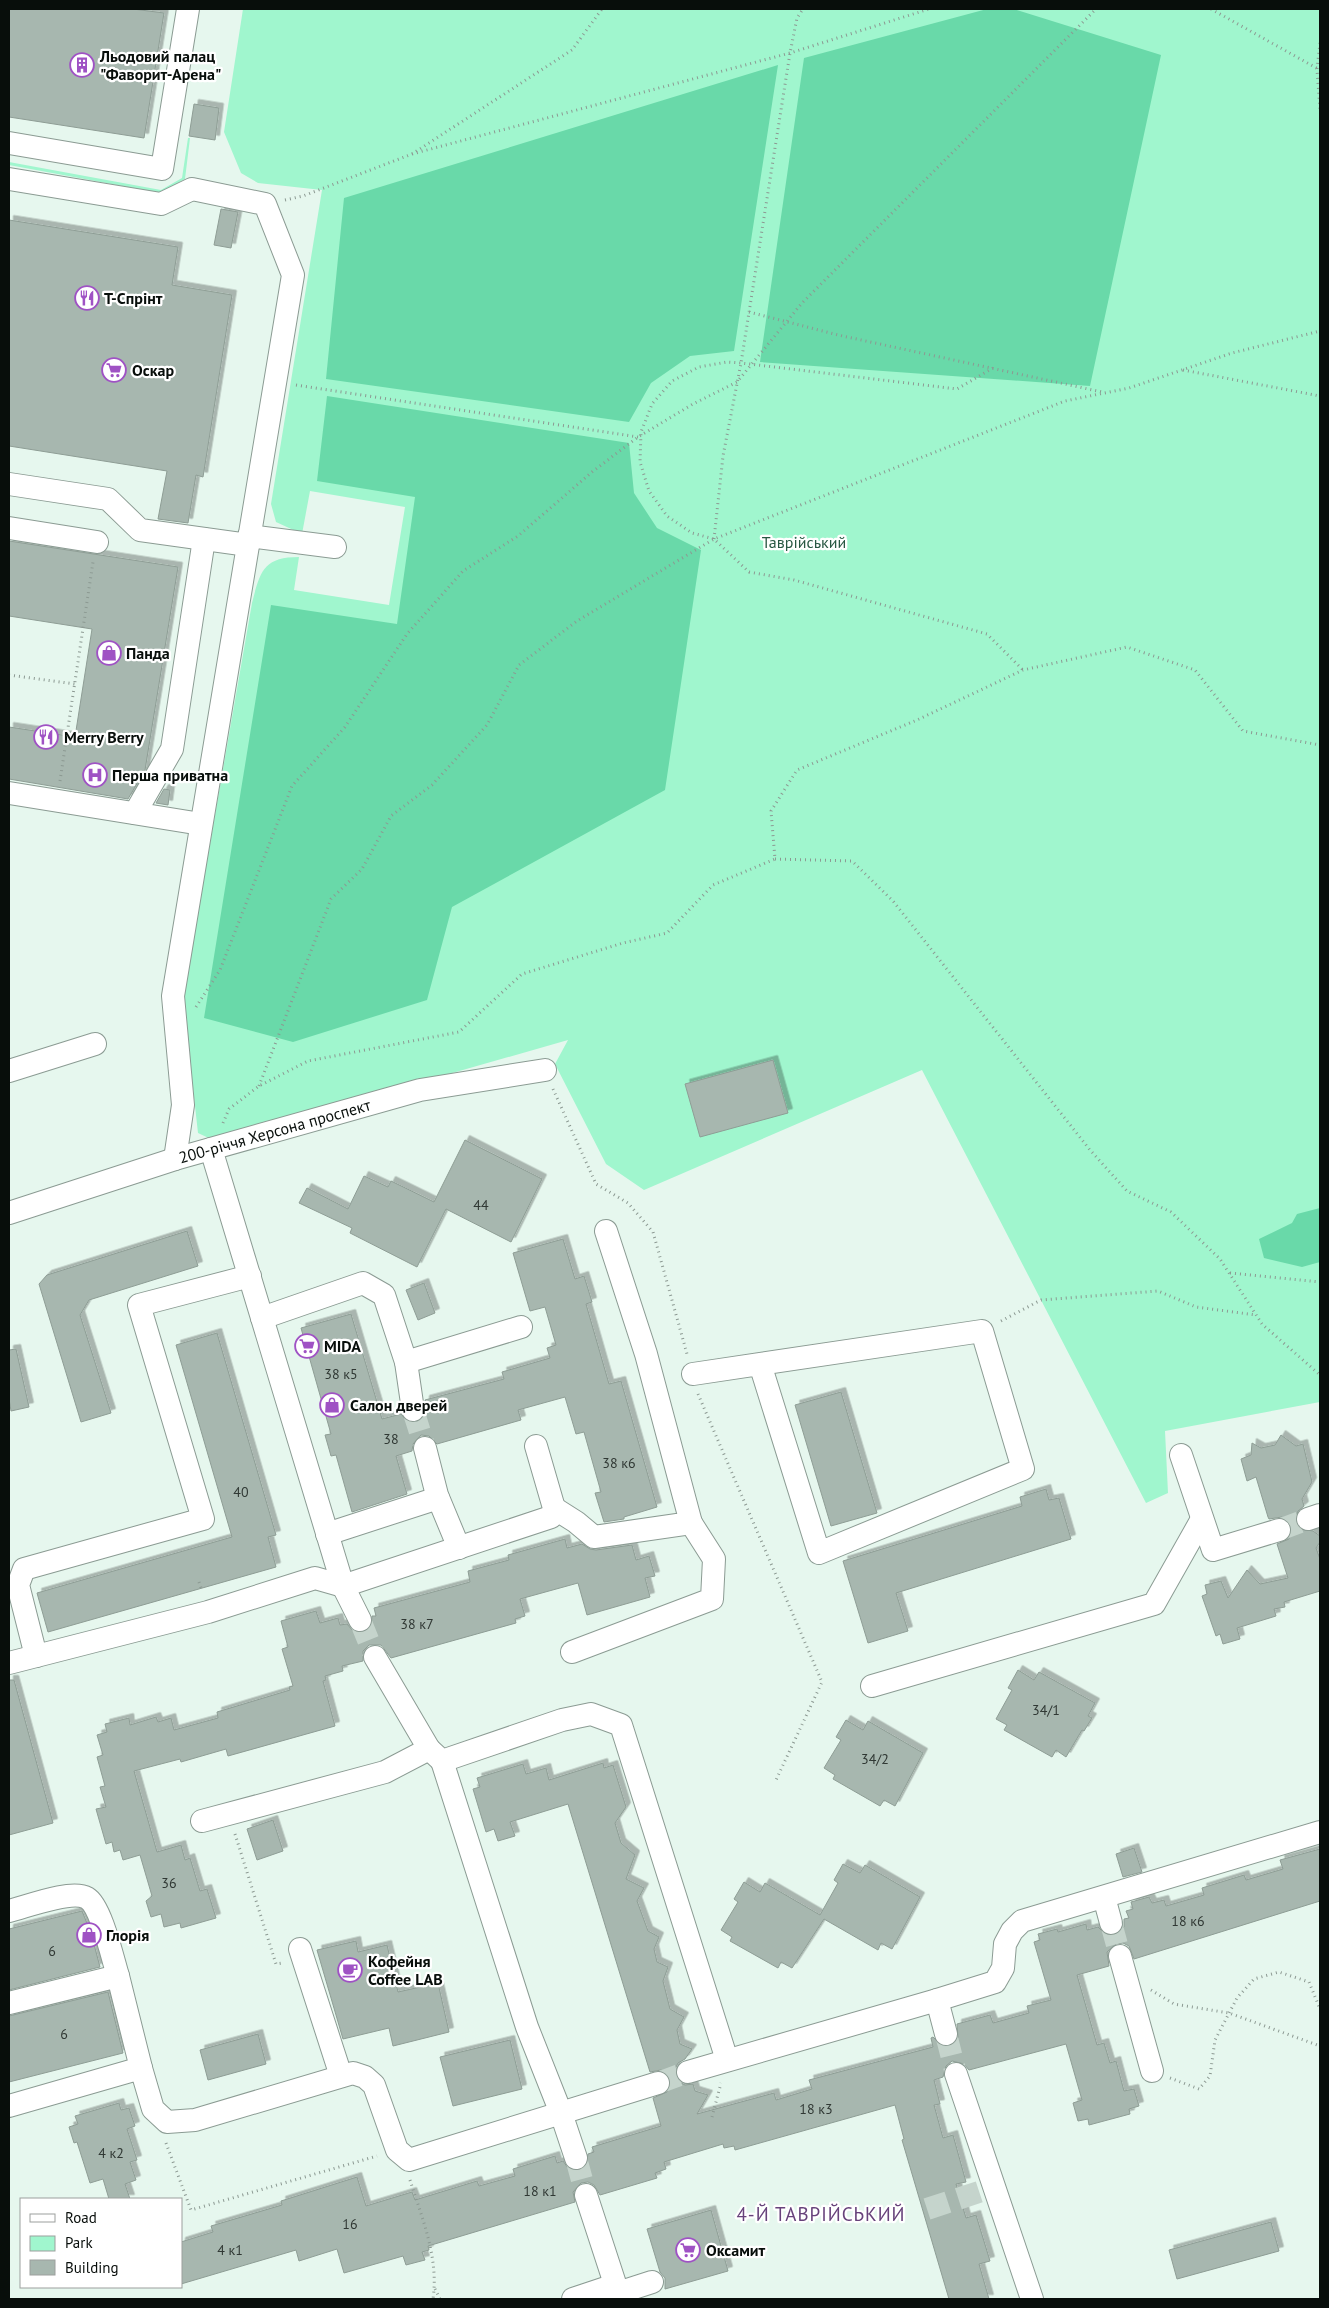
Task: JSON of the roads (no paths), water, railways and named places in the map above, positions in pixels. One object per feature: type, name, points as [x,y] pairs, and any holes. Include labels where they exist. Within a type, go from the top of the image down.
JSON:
[{"type":"street","points":[[9,143],[162,169],[188,9]]},
{"type":"street","points":[[9,179],[161,204],[192,189],[265,204],[293,275],[172,996],[184,1105],[175,1159]]},
{"type":"street","points":[[9,484],[108,499],[140,530],[204,539],[335,548]]},
{"type":"street","points":[[9,528],[97,542]]},
{"type":"street","points":[[135,814],[172,749],[204,539]]},
{"type":"street","points":[[9,793],[201,824]]},
{"type":"street","points":[[9,1072],[95,1044]]},
{"type":"street","name":"200-річчя Херсона проспект","points":[[9,1213],[175,1159],[420,1090],[545,1070]]},
{"type":"street","points":[[211,1149],[343,1586],[360,1620]]},
{"type":"street","points":[[572,1652],[712,1599],[714,1559],[691,1523],[646,1354],[606,1231]]},
{"type":"street","points":[[36,1656],[18,1585],[24,1568],[203,1520],[139,1305],[250,1276]]},
{"type":"street","points":[[262,1318],[363,1283],[384,1295],[406,1362],[413,1410]]},
{"type":"street","points":[[406,1362],[521,1326]]},
{"type":"street","points":[[692,1374],[982,1331],[1023,1469],[819,1553],[760,1364]]},
{"type":"street","points":[[9,1664],[208,1612],[315,1578],[343,1586],[551,1517],[554,1508],[536,1446]]},
{"type":"street","points":[[425,1448],[438,1498],[459,1548]]},
{"type":"street","points":[[1181,1455],[1213,1550],[1279,1530]]},
{"type":"street","points":[[327,1534],[438,1498]]},
{"type":"street","points":[[554,1508],[576,1522],[594,1537],[691,1523]]},
{"type":"street","points":[[872,1686],[1154,1604],[1202,1519]]},
{"type":"street","points":[[375,1657],[436,1755],[527,2027],[561,2113],[576,2158]]},
{"type":"street","points":[[202,1821],[385,1772],[436,1755],[562,1720],[590,1714],[621,1725],[727,2060]]},
{"type":"street","points":[[688,2072],[994,1982],[1003,1968],[1005,1944],[1012,1931],[1022,1921],[1320,1832]]},
{"type":"street","points":[[9,1911],[69,1895],[87,1898],[93,1904],[118,1976],[153,2109],[167,2122],[196,2120],[353,2073],[365,2077],[374,2085],[400,2154],[409,2160],[430,2156],[658,2083]]},
{"type":"street","points":[[1104,1896],[1110,1923]]},
{"type":"street","points":[[302,1955],[341,2076]]},
{"type":"street","points":[[1123,1965],[1152,2071]]},
{"type":"street","points":[[9,2002],[118,1976]]},
{"type":"street","points":[[937,2000],[946,2034]]},
{"type":"street","points":[[9,2106],[141,2068]]},
{"type":"street","points":[[956,2074],[1032,2299]]},
{"type":"street","points":[[586,2195],[618,2292]]},
{"type":"street","points":[[573,2299],[618,2292],[652,2282]]},
{"type":"tunnel","points":[[413,1410],[425,1448]]},
{"type":"tunnel","points":[[1279,1530],[1308,1519]]},
{"type":"tunnel","points":[[360,1620],[375,1657]]},
{"type":"tunnel","points":[[1111,1923],[1120,1956]]},
{"type":"tunnel","points":[[946,2034],[956,2074]]},
{"type":"tunnel","points":[[658,2083],[688,2072]]},
{"type":"tunnel","points":[[576,2158],[586,2195]]},
{"type":"tunnel","points":[[927,2209],[994,2187]]},
{"type":"place","name":"Льодовий палац \"Фаворит-Арена\"","points":[[82,65]]},
{"type":"place","name":"Т-Спрінт","points":[[87,298]]},
{"type":"place","name":"Оскар","points":[[114,370]]},
{"type":"place","name":"Панда","points":[[109,653]]},
{"type":"place","name":"Merry Berry","points":[[46,737]]},
{"type":"place","name":"Перша приватна","points":[[95,775]]},
{"type":"place","name":"MIDA","points":[[307,1346]]},
{"type":"place","name":"Салон дверей","points":[[332,1405]]},
{"type":"place","name":"Глорія","points":[[89,1935]]},
{"type":"place","name":"Кофейня Coffee LAB","points":[[350,1970]]},
{"type":"place","name":"Оксамит","points":[[688,2250]]},
{"type":"district","name":"4-Й ТАВРІЙСЬКИЙ","points":[[821,2214]]},
{"type":"park label","name":"Таврійський","points":[[804,542]]}]
